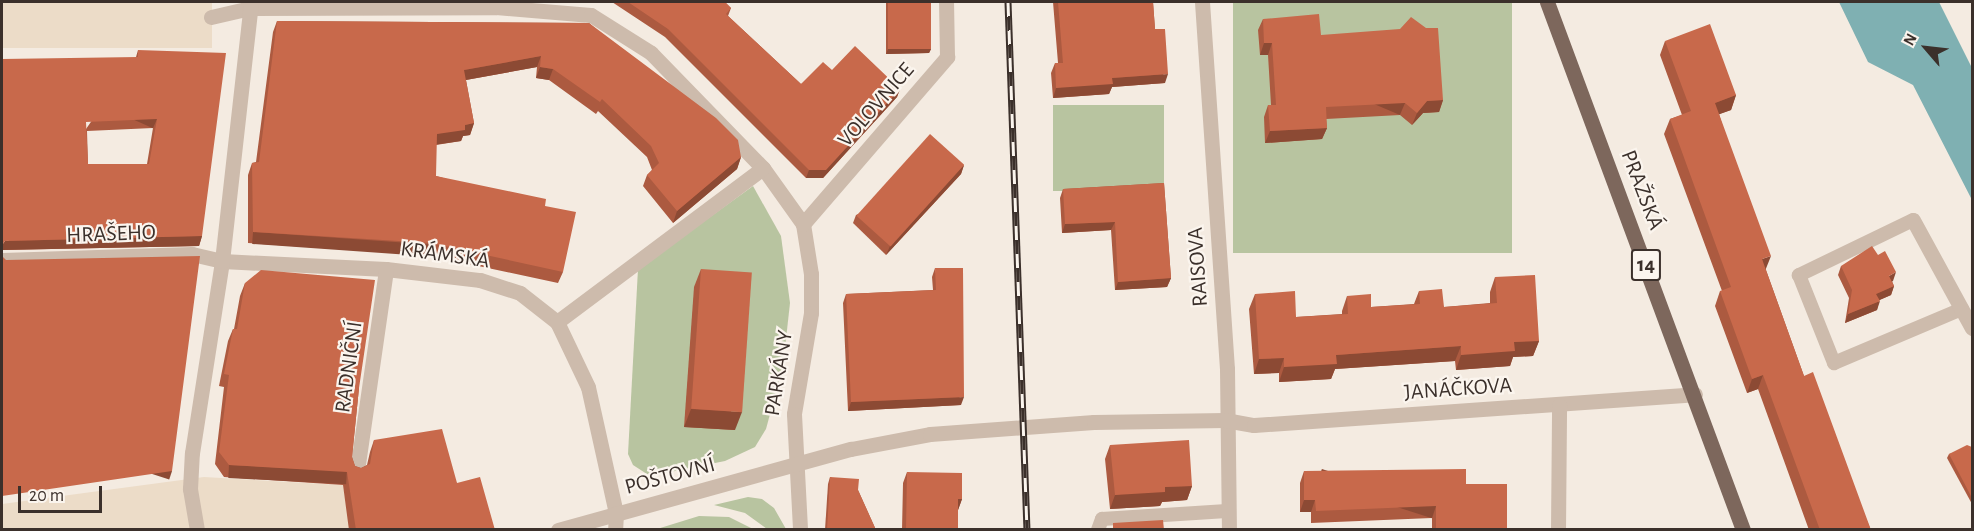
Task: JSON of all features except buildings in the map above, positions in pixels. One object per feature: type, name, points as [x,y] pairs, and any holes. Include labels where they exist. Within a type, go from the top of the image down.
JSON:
[{"type":"main road","name":"PRAŽSKÁ","points":[[1547,2],[1695,394],[1743,530]]},
{"type":"street","name":"VOLOVNICE","points":[[803,224],[947,57],[946,2]]},
{"type":"street","name":"RAISOVA","points":[[1202,2],[1227,369],[1225,420],[1228,530]]},
{"type":"street","points":[[211,17],[250,5],[496,8],[591,15],[651,52],[763,168],[803,224]]},
{"type":"street","points":[[197,530],[190,489],[192,453],[222,261],[250,5]]},
{"type":"street","points":[[557,322],[763,168]]},
{"type":"street","points":[[1913,220],[1972,328]]},
{"type":"street","name":"PARKÁNY","points":[[800,530],[795,467],[795,406],[811,313],[811,274],[803,224]]},
{"type":"street","name":"HRAŠEHO","points":[[2,260],[192,254],[222,261]]},
{"type":"street","name":"KRÁMSKÁ","points":[[222,261],[386,269],[480,280],[520,293],[557,322],[588,387],[616,513],[615,530]]},
{"type":"street","name":"RADNIČNÍ","points":[[357,471],[386,269]]},
{"type":"street","name":"JANÁČKOVA","points":[[795,467],[884,442],[987,428],[1225,420],[1254,425],[1695,394]]},
{"type":"street","points":[[1558,405],[1558,530]]},
{"type":"street","name":"POŠTOVNÍ","points":[[558,530],[795,467]]},
{"type":"lane","points":[[1913,220],[1799,275],[1834,363],[1962,309]]},
{"type":"lane","points":[[1098,530],[1102,519],[1227,511]]},
{"type":"lane","points":[[1180,514],[1181,530]]},
{"type":"green space","points":[[1233,2],[1512,2],[1512,253],[1233,253]]},
{"type":"green space","points":[[1053,105],[1164,105],[1164,191],[1053,191]]},
{"type":"green space","points":[[753,186],[781,236],[790,303],[783,366],[766,429],[755,447],[725,461],[650,476],[633,465],[628,454],[638,269]]},
{"type":"green space","points":[[748,497],[762,499],[774,508],[786,529],[767,529],[745,513],[714,505]]},
{"type":"green space","points":[[699,516],[729,517],[753,529],[657,529]]},
{"type":"shaded area","points":[[2,2],[212,2],[212,48],[2,48]]},
{"type":"shaded area","points":[[204,477],[343,485],[350,529],[2,529],[2,504]]},
{"type":"water","points":[[1839,2],[1939,2],[1972,68],[1972,200],[1913,85],[1868,62]]},
{"type":"railway","points":[[1008,2],[1027,530]]}]
